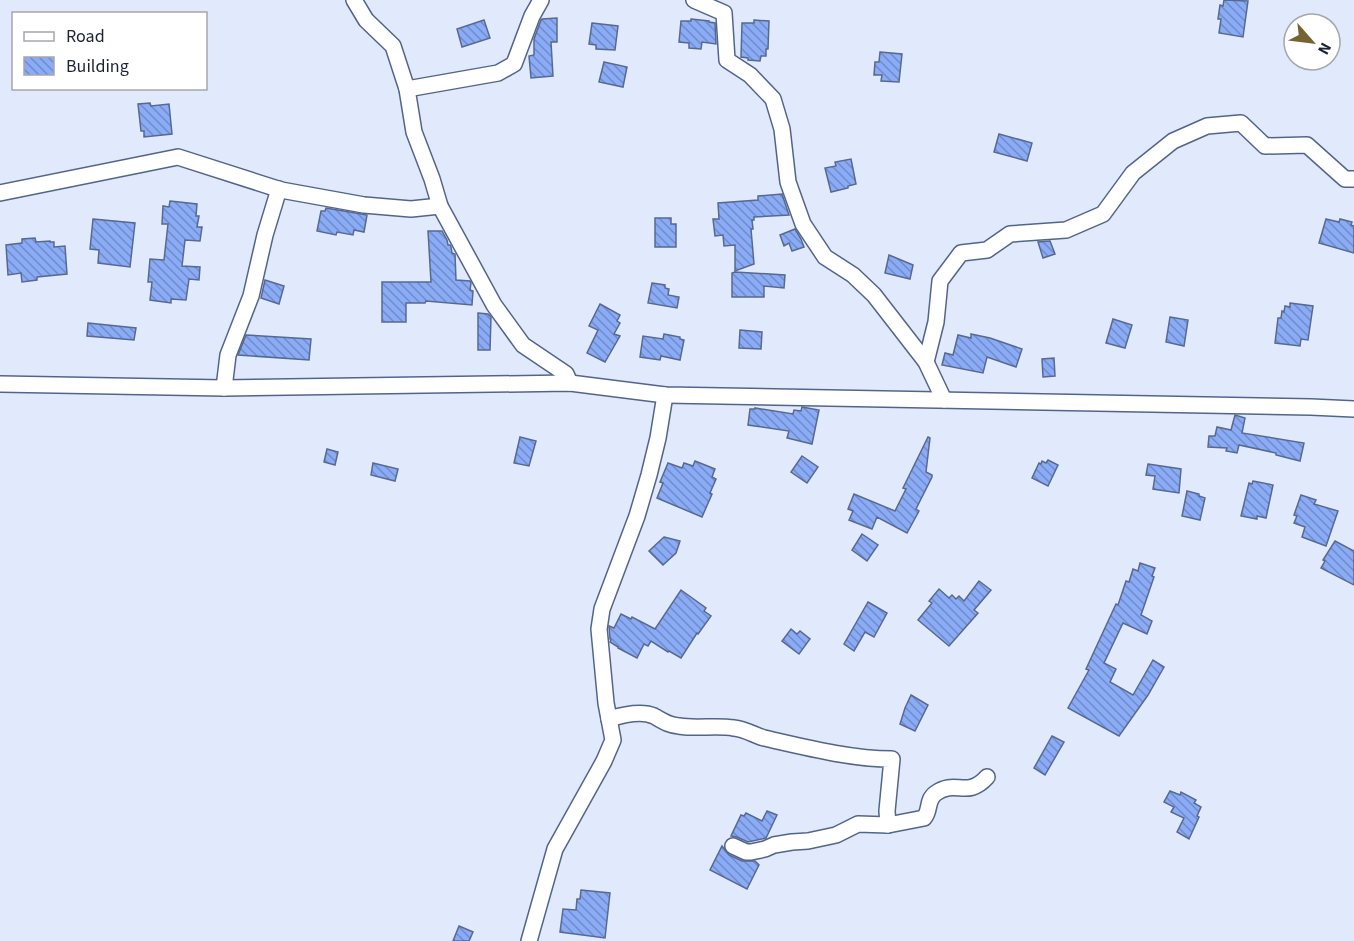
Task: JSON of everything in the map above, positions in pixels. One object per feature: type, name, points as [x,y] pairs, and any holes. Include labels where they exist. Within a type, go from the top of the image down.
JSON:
[{"type":"street","points":[[354,0],[366,20],[393,46],[407,89],[414,132],[440,206],[494,305],[523,345],[566,374],[570,383]]},
{"type":"street","points":[[407,89],[498,73],[514,64],[532,16],[542,0]]},
{"type":"street","points":[[694,0],[724,13],[727,60],[750,75],[773,99],[782,129],[788,182],[803,224],[825,256],[853,275],[874,296],[926,362],[944,400]]},
{"type":"street","points":[[926,362],[936,322],[940,281],[961,253],[987,250],[1010,234],[1066,230],[1103,214],[1133,173],[1173,141],[1207,126],[1241,123],[1265,147],[1307,145],[1345,179],[1354,180]]},
{"type":"street","points":[[0,193],[178,157],[279,189],[364,205],[411,209],[440,206]]},
{"type":"street","points":[[224,388],[228,355],[251,296],[265,235],[279,189]]},
{"type":"street","points":[[0,384],[224,388],[570,383],[665,395],[1354,409]]},
{"type":"street","points":[[529,941],[555,849],[604,761],[612,740],[598,629],[602,609],[637,516],[649,475],[665,395]]},
{"type":"street","points":[[609,719],[647,713],[663,722],[678,726],[732,727],[760,737],[822,750],[869,758],[891,759],[888,825]]},
{"type":"street","points":[[733,846],[751,852],[836,835],[858,824],[888,825],[924,818],[933,795],[946,788],[972,788],[987,777]]},
{"type":"building","points":[[1224,0],[1248,1],[1243,37],[1219,33],[1220,5],[1223,6]]},
{"type":"building","points":[[557,18],[557,42],[551,42],[553,76],[531,78],[529,56],[534,55],[534,39],[541,20]]},
{"type":"building","points":[[691,19],[715,23],[716,44],[702,42],[701,49],[689,48],[689,43],[679,42],[681,21],[691,21]]},
{"type":"building","points":[[484,20],[490,38],[462,47],[457,29]]},
{"type":"building","points":[[754,20],[769,21],[768,49],[766,49],[766,56],[761,56],[760,61],[741,57],[742,23],[754,23]]},
{"type":"building","points":[[592,23],[618,26],[615,50],[596,49],[596,45],[589,44]]},
{"type":"building","points":[[880,52],[902,54],[899,82],[881,81],[882,75],[874,75],[875,62],[879,62]]},
{"type":"building","points":[[604,62],[627,67],[623,87],[599,82]]},
{"type":"building","points":[[150,103],[151,106],[169,104],[172,134],[144,137],[144,131],[141,131],[138,104]]},
{"type":"building","points":[[999,134],[1032,143],[1027,161],[994,152]]},
{"type":"building","points":[[851,159],[856,184],[831,192],[825,168],[836,166],[835,162]]},
{"type":"building","points":[[782,194],[789,215],[754,217],[753,229],[751,229],[754,264],[735,271],[735,245],[724,246],[723,235],[715,236],[713,219],[719,219],[718,203],[758,200],[758,196]]},
{"type":"building","points":[[170,201],[197,204],[196,216],[199,216],[197,227],[202,227],[200,241],[185,240],[182,266],[200,267],[199,280],[189,279],[186,300],[171,299],[171,303],[150,300],[152,282],[148,282],[150,259],[164,260],[168,224],[162,224],[163,206],[169,207]]},
{"type":"building","points":[[326,208],[367,215],[364,232],[354,230],[353,235],[337,232],[336,235],[317,231],[321,211],[325,211]]},
{"type":"building","points":[[655,218],[671,218],[671,224],[676,224],[676,247],[655,247]]},
{"type":"building","points":[[93,219],[135,223],[130,267],[98,263],[99,250],[90,249]]},
{"type":"building","points":[[1326,219],[1352,222],[1354,253],[1319,243]]},
{"type":"building","points":[[795,229],[804,247],[792,251],[789,243],[784,246],[780,235]]},
{"type":"building","points":[[428,231],[442,231],[452,253],[455,254],[456,280],[471,283],[472,305],[426,301],[425,303],[406,303],[406,322],[382,322],[382,282],[431,282]]},
{"type":"building","points":[[35,238],[36,242],[54,242],[54,247],[65,246],[67,274],[37,277],[37,280],[22,282],[21,273],[8,275],[6,245],[22,243],[22,239]]},
{"type":"building","points":[[1050,241],[1055,254],[1043,258],[1038,242]]},
{"type":"building","points":[[889,255],[913,265],[910,279],[885,273]]},
{"type":"building","points":[[732,273],[785,275],[784,288],[764,286],[764,297],[732,297]]},
{"type":"building","points":[[265,280],[284,286],[279,304],[261,298]]},
{"type":"building","points":[[652,283],[665,285],[665,288],[669,289],[668,295],[679,297],[677,308],[648,303]]},
{"type":"building","points":[[1290,303],[1313,306],[1308,340],[1301,339],[1300,346],[1275,343],[1278,318],[1281,318],[1285,306],[1290,307]]},
{"type":"building","points":[[600,304],[620,315],[617,321],[620,323],[614,334],[620,336],[605,362],[587,353],[598,330],[589,326]]},
{"type":"building","points":[[478,313],[488,314],[491,317],[490,350],[478,350]]},
{"type":"building","points":[[1170,317],[1188,320],[1184,346],[1166,342]]},
{"type":"building","points":[[1113,319],[1132,325],[1125,348],[1106,343]]},
{"type":"building","points":[[88,323],[136,328],[134,340],[87,336]]},
{"type":"building","points":[[740,330],[762,332],[761,349],[739,348]]},
{"type":"building","points":[[664,334],[684,340],[680,360],[661,356],[660,360],[640,357],[643,336],[663,339]]},
{"type":"building","points":[[971,334],[1022,349],[1016,367],[987,357],[983,373],[942,365],[945,353],[953,355],[958,335],[971,338]]},
{"type":"building","points":[[246,335],[311,339],[309,360],[238,355]]},
{"type":"building","points":[[1054,358],[1055,376],[1043,377],[1042,359]]},
{"type":"building","points":[[802,407],[819,410],[812,444],[787,438],[789,431],[748,425],[750,409],[793,414],[794,410],[801,411]]},
{"type":"building","points":[[1235,415],[1245,418],[1242,433],[1304,443],[1300,461],[1239,445],[1237,453],[1226,451],[1227,448],[1208,447],[1209,436],[1215,436],[1217,427],[1231,430]]},
{"type":"building","points":[[520,437],[536,441],[529,466],[514,463]]},
{"type":"building","points":[[928,437],[930,438],[926,472],[932,477],[916,509],[919,511],[907,533],[877,517],[872,529],[849,520],[853,511],[848,509],[854,494],[895,511],[906,489],[903,488]]},
{"type":"building","points":[[327,449],[338,452],[335,465],[324,462]]},
{"type":"building","points":[[802,456],[818,467],[807,483],[791,472]]},
{"type":"building","points":[[1048,460],[1058,465],[1048,486],[1032,478],[1039,463],[1041,464],[1042,461],[1046,463]]},
{"type":"building","points":[[695,461],[715,469],[712,477],[716,479],[710,493],[712,494],[702,517],[657,498],[663,483],[660,482],[668,463],[682,468],[684,463],[693,466]]},
{"type":"building","points":[[373,463],[398,469],[395,481],[371,475]]},
{"type":"building","points":[[1148,464],[1181,469],[1179,493],[1153,489],[1155,476],[1146,475]]},
{"type":"building","points":[[1253,481],[1273,485],[1266,518],[1241,516],[1249,483],[1252,484]]},
{"type":"building","points":[[1187,491],[1205,498],[1200,520],[1182,516]]},
{"type":"building","points":[[1301,495],[1316,500],[1314,504],[1338,511],[1326,546],[1302,537],[1305,527],[1294,523],[1297,516],[1294,515]]},
{"type":"building","points":[[862,534],[878,545],[867,561],[852,550]]},
{"type":"building","points":[[664,537],[680,541],[676,553],[663,565],[649,551]]},
{"type":"building","points":[[1335,541],[1354,551],[1354,585],[1321,568],[1325,561],[1323,560]]},
{"type":"building","points":[[1140,563],[1155,568],[1141,615],[1152,621],[1147,634],[1123,623],[1104,663],[1116,669],[1110,682],[1133,695],[1153,660],[1164,667],[1148,695],[1119,736],[1068,708],[1089,670],[1086,669],[1116,604],[1118,605],[1126,581],[1129,582],[1133,569],[1138,571]]},
{"type":"building","points":[[979,581],[991,590],[974,610],[978,613],[949,646],[918,620],[932,603],[929,601],[939,589],[949,598],[952,595],[956,599],[959,596],[964,601]]},
{"type":"building","points":[[681,590],[706,608],[704,611],[711,616],[681,658],[651,641],[648,646],[644,644],[637,658],[610,642],[609,626],[614,628],[621,614],[655,629]]},
{"type":"building","points":[[868,602],[887,613],[874,637],[865,632],[854,651],[844,644]]},
{"type":"building","points":[[791,629],[797,634],[800,631],[810,639],[799,654],[782,641]]},
{"type":"building","points":[[911,695],[928,705],[915,731],[900,724]]},
{"type":"building","points":[[1052,736],[1064,742],[1045,775],[1034,768]]},
{"type":"building","points":[[1170,791],[1180,795],[1181,792],[1196,800],[1194,803],[1201,807],[1189,839],[1177,832],[1184,818],[1171,812],[1174,807],[1164,802]]},
{"type":"building","points":[[767,811],[777,815],[766,838],[748,842],[731,836],[741,815],[744,816],[746,813],[762,821]]},
{"type":"building","points":[[722,846],[729,855],[742,861],[755,861],[759,865],[747,889],[710,870]]},
{"type":"building","points":[[581,890],[610,893],[605,938],[560,932],[563,909],[576,910]]},
{"type":"building","points":[[459,926],[473,932],[469,941],[453,941]]}]
